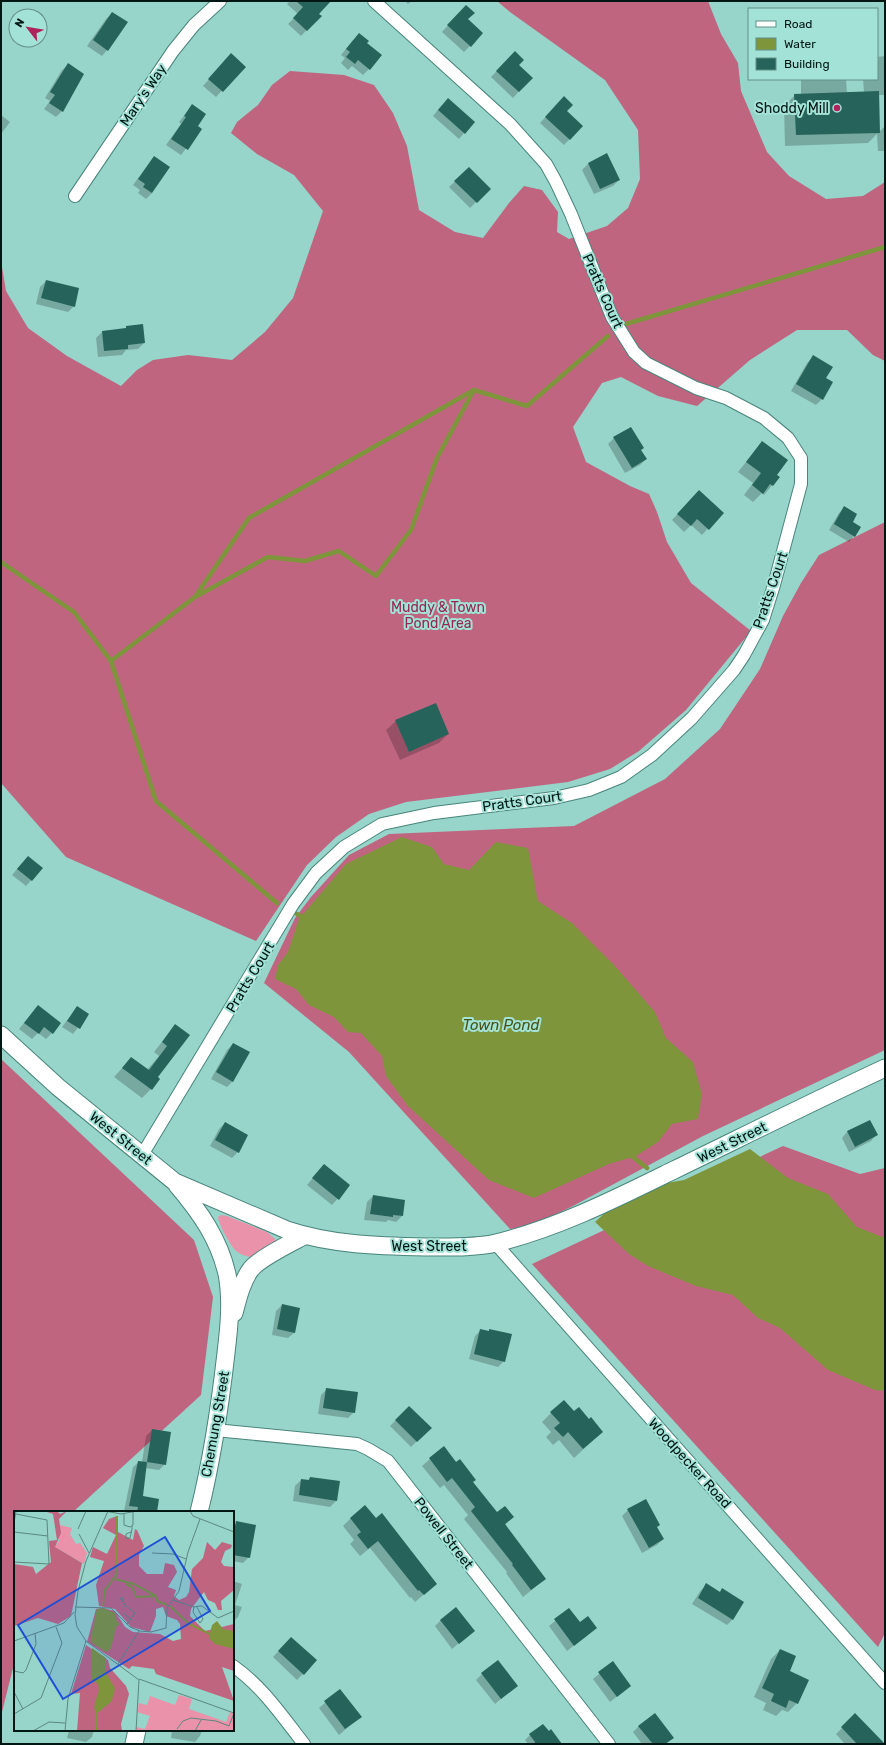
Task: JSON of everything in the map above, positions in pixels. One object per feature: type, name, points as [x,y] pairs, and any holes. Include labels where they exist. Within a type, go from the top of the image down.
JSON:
[{"type":"street","name":"Mary's Way","points":[[75,196],[173,51],[194,25],[220,1]]},
{"type":"street","name":"Pratts Court","points":[[142,1155],[293,904],[316,873],[344,847],[382,824],[434,813],[554,798],[589,790],[621,777],[652,755],[692,718],[734,670],[763,620],[781,566],[801,484],[801,458],[797,449],[788,438],[764,418],[726,398],[696,388],[646,364],[634,352],[612,317],[571,214],[546,164],[510,124],[374,1]]},
{"type":"street","name":"West Street","points":[[1,1035],[58,1087],[175,1182],[279,1227],[304,1236],[340,1242],[388,1247],[450,1247],[495,1243],[559,1222],[623,1195],[885,1068]]},
{"type":"street","name":"Chemung Street","points":[[175,1182],[200,1214],[214,1236],[227,1275],[229,1290],[228,1336],[215,1430],[199,1511]]},
{"type":"street","name":"Chemung Street","points":[[228,1336],[240,1293],[252,1267],[304,1236]]},
{"type":"street","name":"Woodpecker Road","points":[[495,1243],[885,1683]]},
{"type":"street","name":"Powell Street","points":[[215,1430],[357,1444],[388,1461],[609,1744]]},
{"type":"street","points":[[234,1667],[245,1674],[259,1688],[304,1744]]},
{"type":"street","points":[[134,1744],[137,1731]]},
{"type":"shaded area","points":[[221,1215],[267,1232],[275,1239],[276,1242],[251,1257],[245,1256],[236,1251],[228,1241],[219,1221],[218,1217]]},
{"type":"green space","name":"Muddy & Town Pond Area","points":[[497,1],[708,1],[721,34],[738,63],[741,91],[767,152],[789,176],[826,199],[863,196],[885,182],[885,361],[873,355],[847,330],[797,330],[750,360],[697,406],[658,396],[621,377],[602,383],[573,427],[586,462],[630,486],[649,494],[667,542],[691,583],[751,631],[686,710],[639,751],[610,769],[568,782],[406,802],[369,814],[336,837],[307,865],[256,941],[66,857],[1,783],[1,261],[6,291],[28,328],[67,356],[121,386],[137,370],[153,360],[188,355],[232,360],[265,332],[293,298],[323,211],[294,175],[257,154],[231,133],[237,122],[258,105],[272,85],[290,71],[344,75],[374,85],[393,113],[407,146],[419,210],[455,232],[483,238],[509,203],[524,186],[542,190],[558,212],[557,232],[569,239],[607,226],[628,208],[640,179],[638,130],[605,80],[510,12]]},
{"type":"green space","points":[[885,522],[885,1050],[703,1136],[573,1206],[529,1227],[510,1229],[349,1052],[264,983],[295,918],[311,897],[349,855],[389,834],[574,826],[665,779],[720,729],[760,669],[783,616],[801,583],[819,555]]},
{"type":"green space","points":[[1,1059],[194,1240],[213,1297],[201,1395],[74,1511],[14,1511],[14,1664],[1,1716]]},
{"type":"green space","points":[[783,1146],[860,1174],[885,1168],[885,1633],[878,1647],[532,1264]]},
{"type":"water","name":"Town Pond","points":[[402,837],[432,847],[444,864],[469,870],[496,842],[528,848],[538,901],[572,923],[615,966],[655,1012],[666,1038],[693,1062],[702,1094],[698,1119],[672,1124],[658,1142],[636,1156],[609,1164],[534,1198],[489,1180],[408,1106],[386,1076],[382,1056],[361,1033],[348,1032],[334,1017],[309,1005],[296,989],[275,979],[278,965],[288,952],[299,919],[346,864]]},
{"type":"water","points":[[750,1149],[788,1178],[828,1194],[857,1227],[885,1238],[885,1391],[875,1390],[828,1370],[780,1328],[758,1318],[733,1295],[696,1286],[648,1266],[629,1254],[595,1222],[607,1211],[655,1185],[684,1180]]},
{"type":"building","points":[[296,1],[331,1],[319,14],[322,16],[307,31],[293,18],[303,7]]},
{"type":"building","points":[[466,5],[475,13],[468,19],[483,33],[471,47],[447,25]]},
{"type":"building","points":[[112,12],[128,22],[108,51],[93,40]]},
{"type":"building","points":[[359,33],[369,41],[367,43],[382,55],[370,70],[358,60],[355,64],[346,57],[350,52],[346,49]]},
{"type":"building","points":[[515,51],[524,60],[519,65],[533,78],[519,92],[496,71]]},
{"type":"building","points":[[231,53],[246,67],[223,92],[208,79]]},
{"type":"building","points":[[68,63],[84,74],[63,112],[49,103],[55,95],[50,92]]},
{"type":"building","name":"Shoddy Mill","points":[[879,91],[880,133],[796,135],[794,94]]},
{"type":"building","points":[[564,96],[573,105],[567,111],[583,126],[570,140],[545,117]]},
{"type":"building","points":[[448,98],[475,122],[465,134],[438,110]]},
{"type":"building","points":[[192,104],[206,114],[198,126],[202,129],[188,150],[171,139],[186,117],[184,116]]},
{"type":"building","points":[[607,153],[620,180],[600,189],[588,163]]},
{"type":"building","points":[[154,156],[170,167],[152,193],[143,187],[145,184],[138,179]]},
{"type":"building","points":[[469,167],[491,189],[477,203],[454,181]]},
{"type":"building","points":[[46,280],[79,288],[75,307],[41,298]]},
{"type":"building","points":[[143,324],[145,343],[128,345],[128,349],[104,351],[102,331]]},
{"type":"building","points":[[813,355],[833,367],[826,378],[833,382],[823,400],[796,384]]},
{"type":"building","points":[[631,427],[644,448],[641,450],[647,459],[632,468],[613,437]]},
{"type":"building","points":[[762,441],[788,460],[777,475],[780,477],[773,486],[770,484],[763,494],[752,485],[761,473],[746,462]]},
{"type":"building","points":[[699,490],[724,513],[709,530],[697,519],[691,526],[677,514]]},
{"type":"building","points":[[844,506],[857,514],[853,522],[861,527],[855,537],[834,524]]},
{"type":"building","points":[[436,703],[449,734],[409,752],[395,720]]},
{"type":"building","points":[[28,856],[43,868],[32,881],[17,869]]},
{"type":"building","points":[[38,1005],[61,1023],[53,1034],[44,1027],[39,1034],[24,1023]]},
{"type":"building","points":[[77,1006],[89,1014],[80,1029],[67,1021]]},
{"type":"building","points":[[175,1024],[190,1035],[158,1077],[160,1079],[152,1090],[122,1068],[131,1057],[149,1070],[167,1046],[162,1042]]},
{"type":"building","points":[[233,1043],[250,1052],[233,1082],[216,1072]]},
{"type":"building","points":[[870,1120],[878,1135],[855,1147],[847,1131]]},
{"type":"building","points":[[225,1122],[248,1135],[239,1153],[215,1140]]},
{"type":"building","points":[[324,1164],[350,1185],[339,1200],[312,1178]]},
{"type":"building","points":[[373,1195],[405,1200],[403,1216],[393,1215],[393,1217],[370,1214]]},
{"type":"building","points":[[282,1304],[300,1308],[295,1333],[277,1329]]},
{"type":"building","points":[[480,1329],[489,1331],[489,1329],[512,1334],[505,1362],[474,1354]]},
{"type":"building","points":[[326,1388],[358,1392],[355,1413],[323,1408]]},
{"type":"building","points":[[564,1400],[574,1411],[579,1407],[589,1419],[591,1417],[603,1432],[583,1449],[568,1432],[563,1437],[554,1428],[560,1423],[550,1412]]},
{"type":"building","points":[[409,1406],[432,1428],[417,1442],[395,1420]]},
{"type":"building","points":[[152,1429],[171,1432],[166,1465],[147,1462]]},
{"type":"building","points":[[444,1446],[456,1462],[460,1459],[476,1480],[473,1482],[497,1512],[505,1506],[514,1517],[505,1524],[546,1579],[531,1590],[512,1565],[513,1564],[471,1511],[475,1507],[452,1478],[447,1482],[429,1458]]},
{"type":"building","points":[[138,1461],[147,1462],[143,1496],[159,1499],[157,1511],[137,1511],[138,1507],[129,1506]]},
{"type":"building","points":[[310,1477],[340,1481],[337,1501],[299,1495],[301,1479],[309,1480]]},
{"type":"building","points":[[646,1499],[660,1525],[657,1527],[664,1539],[649,1548],[627,1509]]},
{"type":"building","points":[[365,1505],[376,1518],[382,1513],[437,1584],[424,1595],[419,1590],[418,1591],[378,1541],[368,1549],[357,1535],[361,1532],[350,1518]]},
{"type":"building","points":[[236,1521],[256,1525],[250,1558],[234,1555],[234,1532]]},
{"type":"building","points":[[706,1583],[720,1592],[722,1588],[744,1602],[733,1620],[698,1598]]},
{"type":"building","points":[[456,1607],[475,1631],[459,1644],[440,1620]]},
{"type":"building","points":[[569,1608],[580,1622],[588,1616],[597,1628],[574,1646],[554,1619]]},
{"type":"building","points":[[291,1637],[317,1660],[304,1675],[278,1651]]},
{"type":"building","points":[[780,1649],[796,1656],[790,1671],[809,1680],[798,1704],[789,1700],[786,1708],[771,1701],[774,1694],[762,1688]]},
{"type":"building","points":[[498,1660],[518,1686],[501,1699],[481,1673]]},
{"type":"building","points":[[613,1661],[631,1686],[617,1697],[598,1672]]},
{"type":"building","points":[[340,1689],[362,1717],[345,1729],[324,1701]]},
{"type":"building","points":[[655,1713],[674,1738],[665,1744],[653,1744],[638,1726]]},
{"type":"building","points":[[855,1713],[885,1744],[857,1744],[841,1727]]},
{"type":"building","points":[[543,1724],[549,1731],[551,1729],[562,1744],[534,1744],[535,1742],[529,1734]]},
{"type":"waterway","points":[[626,324],[885,247]]},
{"type":"waterway","points":[[111,661],[195,597],[249,518],[474,390],[527,406],[608,336]]},
{"type":"waterway","points":[[197,596],[268,557],[305,561],[339,551],[376,576],[411,530],[437,458],[474,390]]},
{"type":"waterway","points":[[1,562],[74,612],[111,661],[156,801],[277,903]]},
{"type":"waterway","points":[[297,914],[306,919]]},
{"type":"waterway","points":[[628,1153],[647,1168]]},
{"type":"place","name":"Shoddy Mill","points":[[837,108]]}]
